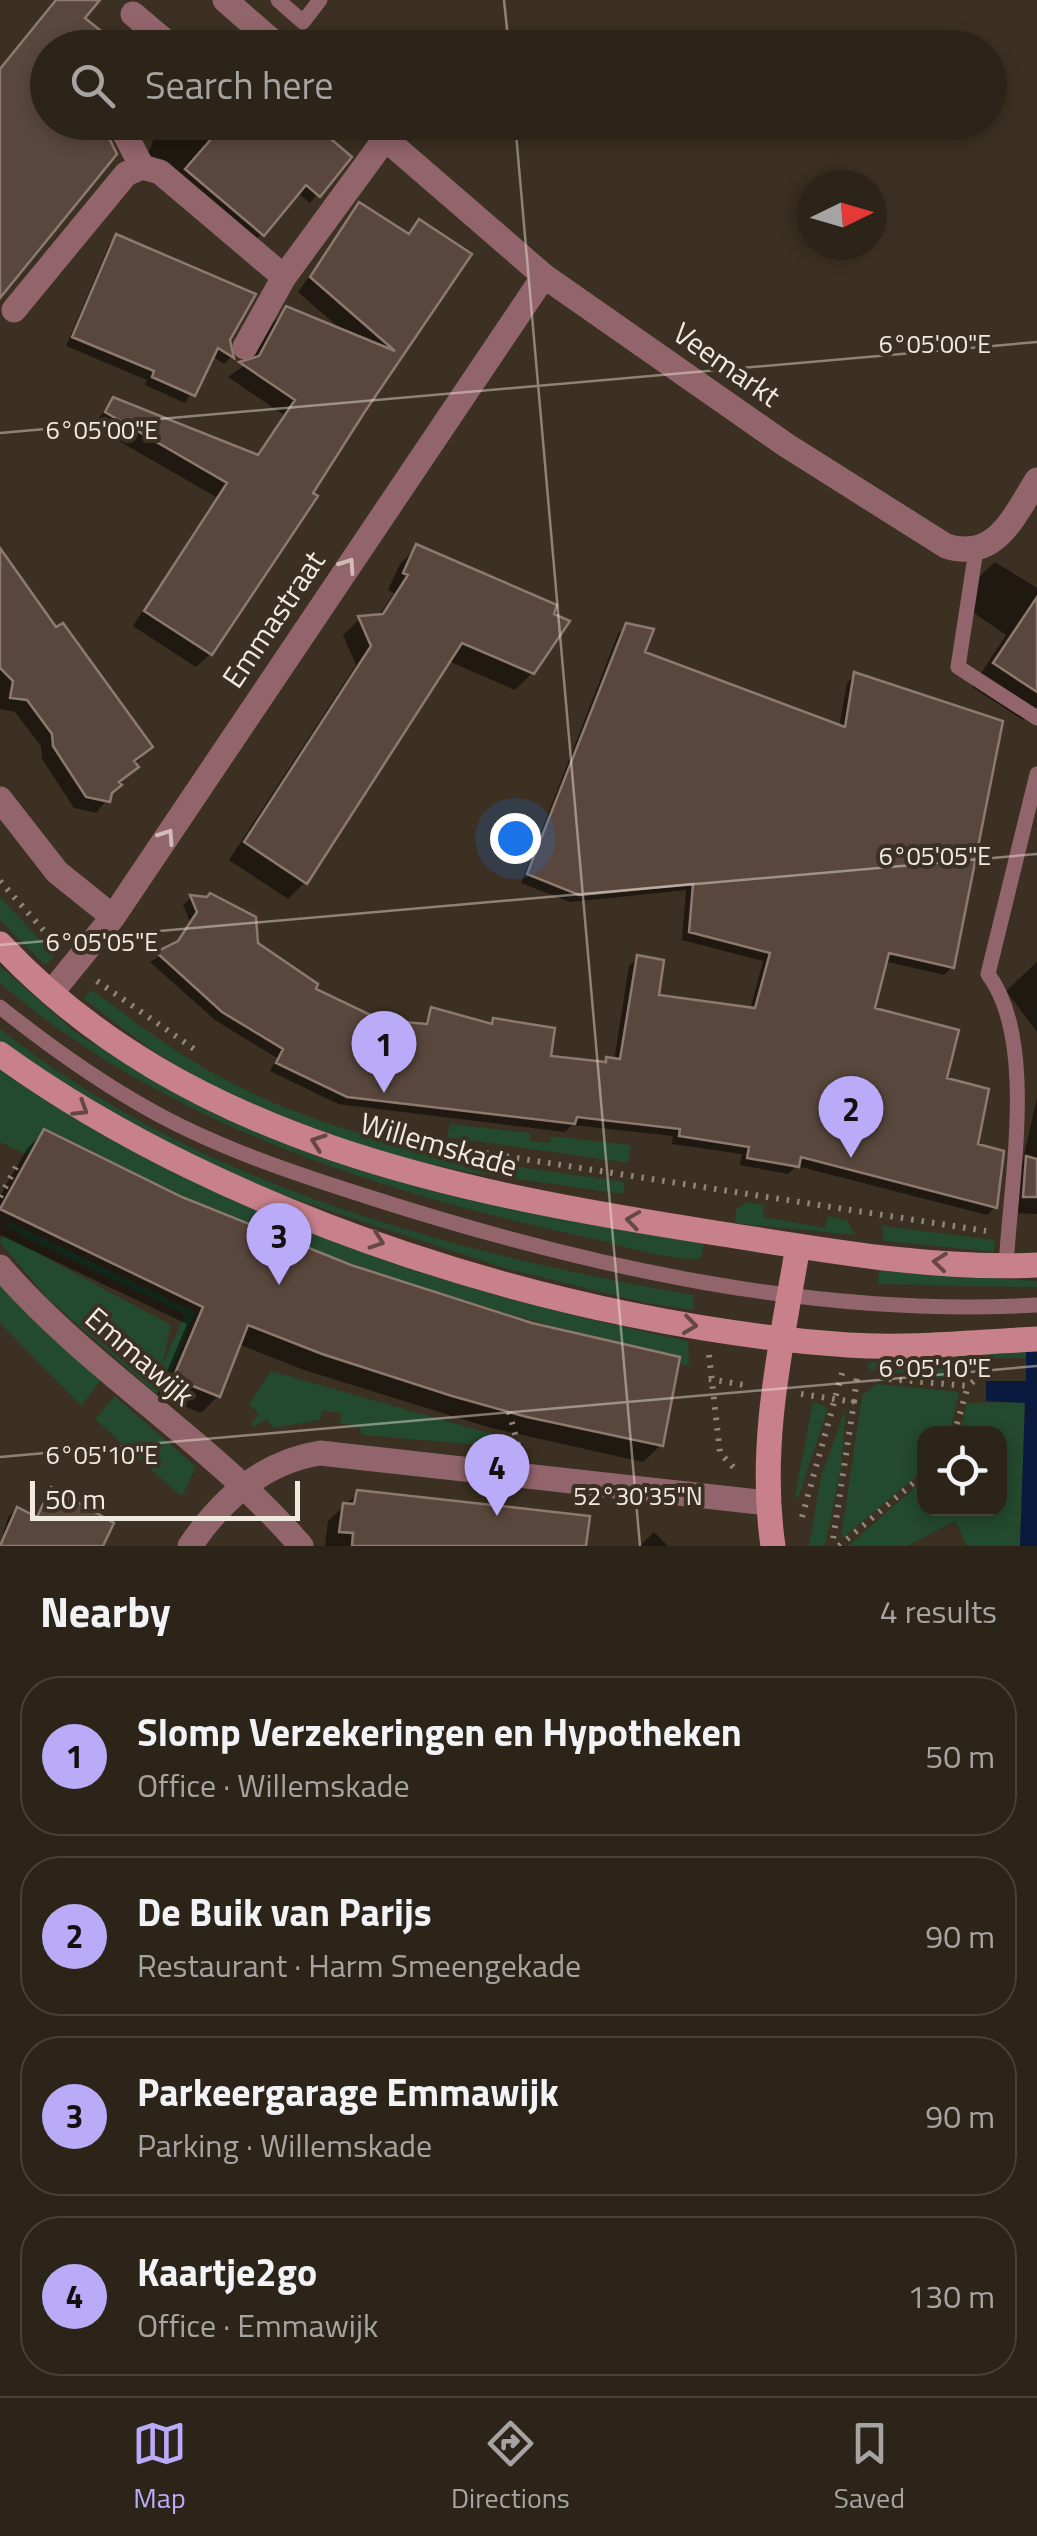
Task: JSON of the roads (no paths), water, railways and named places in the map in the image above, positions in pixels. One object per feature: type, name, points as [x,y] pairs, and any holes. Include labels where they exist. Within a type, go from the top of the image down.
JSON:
[{"type":"main road","name":"Willemskade","points":[[0,944],[86,1022],[202,1093],[259,1120],[404,1172],[557,1209],[798,1246],[861,1255],[1037,1265]]},
{"type":"main road","points":[[0,1054],[87,1113],[239,1190],[348,1231],[550,1296],[682,1324],[847,1344],[1037,1339]]},
{"type":"main road","points":[[774,1546],[767,1504],[773,1389],[798,1246]]},
{"type":"street","points":[[225,0],[259,30]]},
{"type":"street","points":[[133,14],[152,30]]},
{"type":"street","points":[[129,140],[142,168]]},
{"type":"street","name":"Veemarkt","points":[[244,346],[370,140]]},
{"type":"street","name":"Veemarkt","points":[[386,140],[544,276],[802,455],[946,546],[976,550]]},
{"type":"street","points":[[14,310],[126,174],[142,168],[160,172],[284,277]]},
{"type":"street","name":"Emmastraat","points":[[51,993],[113,917],[544,276]]},
{"type":"street","points":[[976,550],[1004,532],[1037,480]]},
{"type":"street","points":[[0,800],[56,872],[113,917]]},
{"type":"street","name":"Emmawijk","points":[[0,1267],[44,1314],[244,1487],[301,1546]]},
{"type":"street","points":[[190,1546],[221,1504],[278,1465],[309,1454],[335,1453],[767,1504]]},
{"type":"lane","points":[[278,0],[303,22],[320,0]]},
{"type":"lane","points":[[976,550],[958,666],[1037,718]]},
{"type":"lane","points":[[1006,1266],[1008,1231],[1033,1112],[1034,1072],[1020,1008],[988,974],[1037,774]]},
{"type":"lane","points":[[0,1007],[90,1074],[146,1108],[254,1156],[342,1189],[536,1245],[790,1294],[912,1305],[1037,1305]]},
{"type":"water","points":[[1026,1351],[1037,1351],[1037,1546],[1020,1546],[1025,1403],[986,1401],[986,1381],[1026,1381]]},
{"type":"place","name":"Slomp Verzekeringen en Hypotheken","points":[[384,1093]]},
{"type":"place","name":"De Buik van Parijs","points":[[851,1158]]},
{"type":"place","name":"Parkeergarage Emmawijk","points":[[279,1285]]},
{"type":"place","name":"Kaartje2go","points":[[497,1516]]}]
